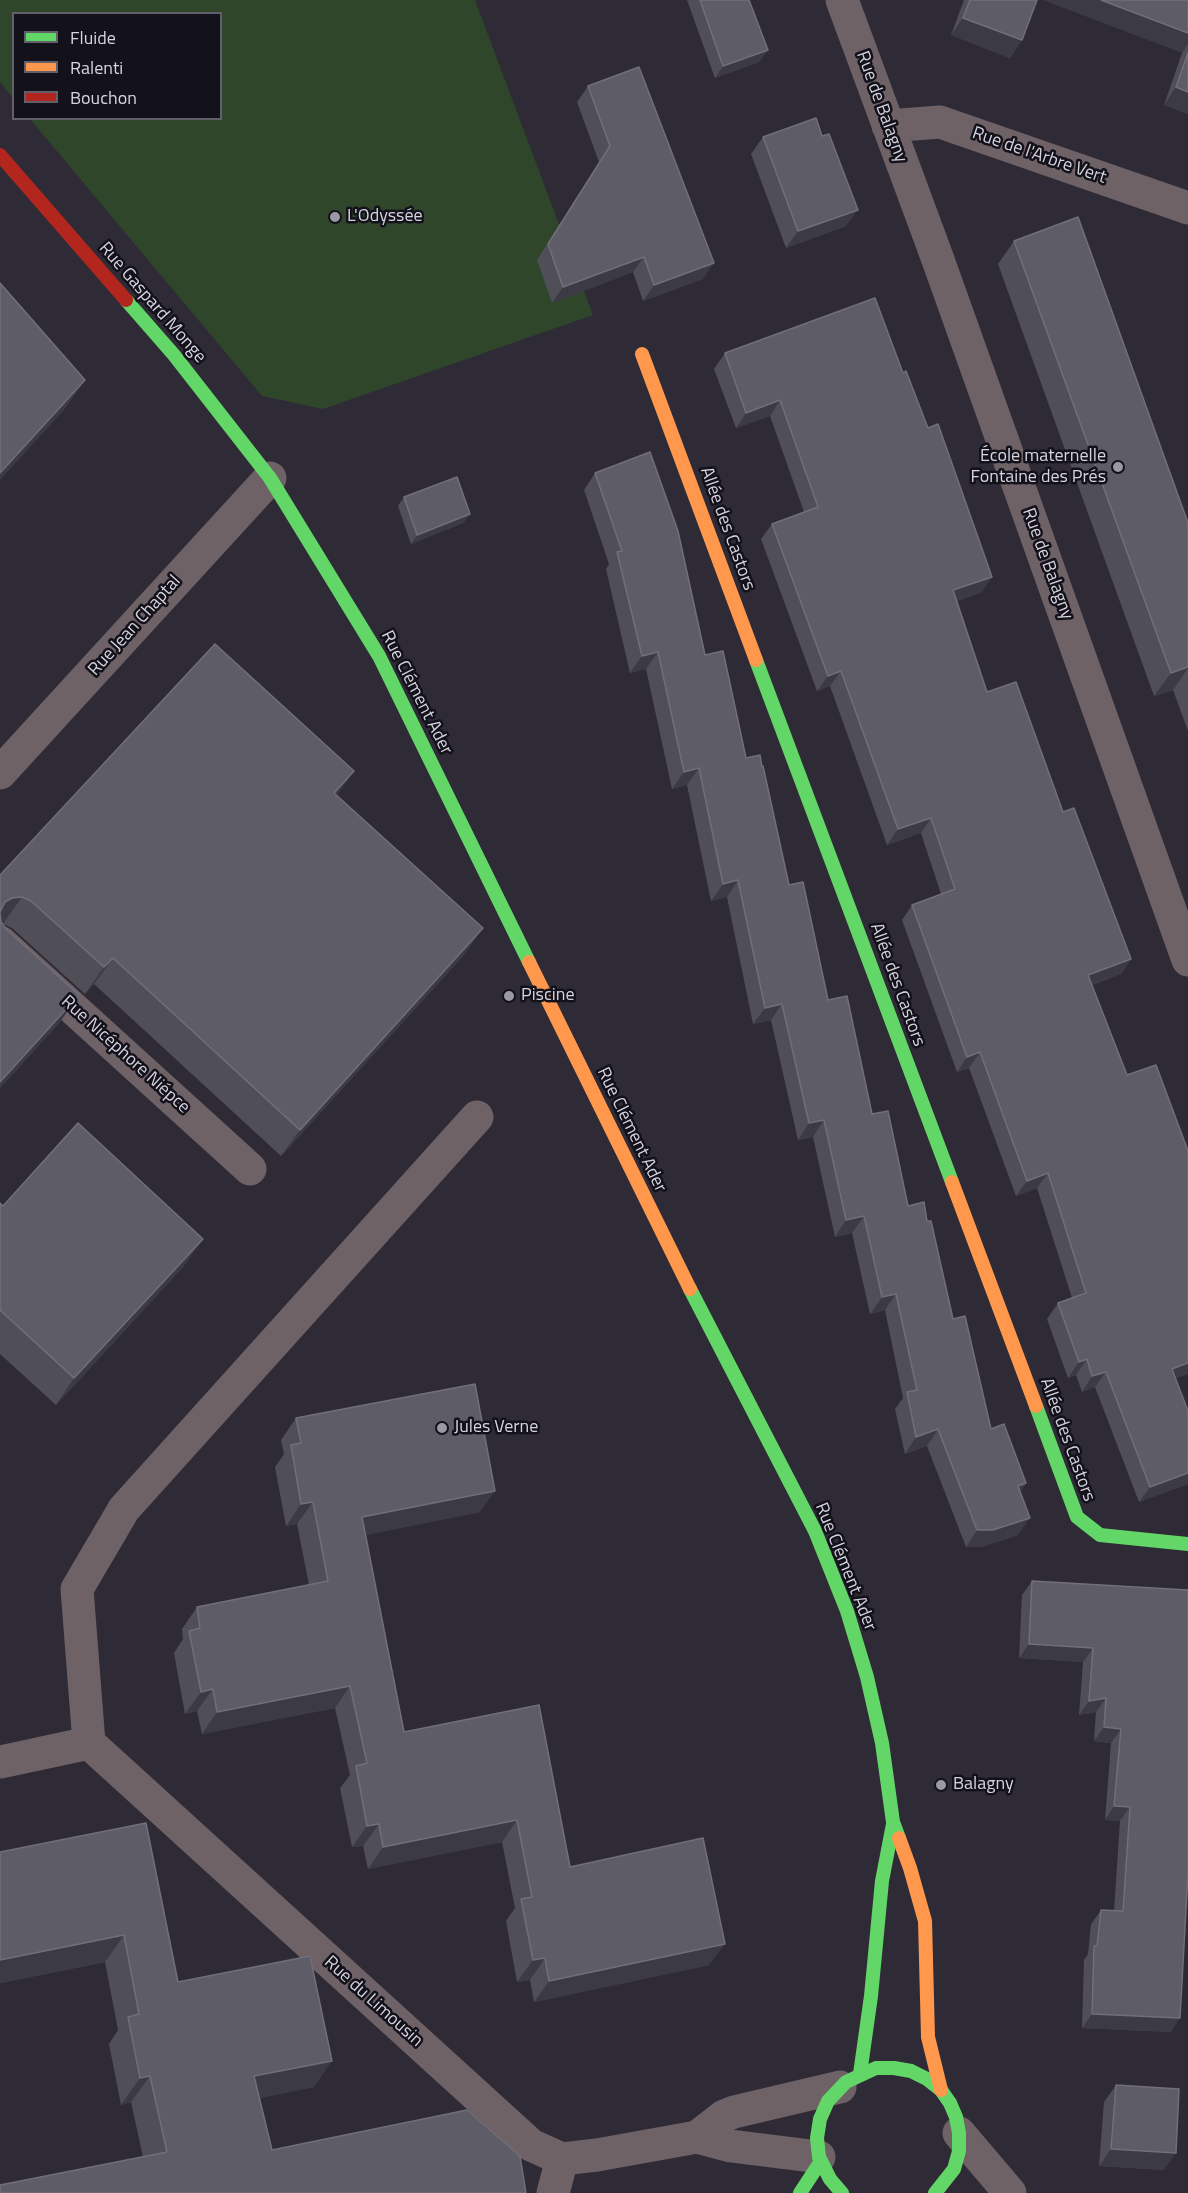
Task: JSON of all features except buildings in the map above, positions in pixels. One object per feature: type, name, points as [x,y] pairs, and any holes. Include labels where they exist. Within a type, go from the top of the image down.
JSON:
[{"type":"street","name":"Rue de Balagny","points":[[842,0],[937,257],[1188,960]]},
{"type":"street","name":"Rue de l'Arbre Vert","points":[[888,126],[940,122],[1188,208]]},
{"type":"street","name":"Rue Gaspard Monge","points":[[0,155],[174,355],[270,478]]},
{"type":"street","name":"Allée des Castors","points":[[642,354],[1077,1517],[1100,1535],[1188,1544]]},
{"type":"street","name":"Rue Jean Chaptal","points":[[0,773],[270,478]]},
{"type":"street","name":"Rue Clément Ader","points":[[270,478],[379,656],[667,1244],[815,1531],[847,1611],[867,1677],[882,1743],[893,1822],[910,1868],[925,1922],[928,2037],[941,2090]]},
{"type":"street","name":"Rue Nicéphore Niépce","points":[[0,942],[250,1169]]},
{"type":"street","points":[[0,1762],[89,1743],[77,1589],[124,1509],[477,1117]]},
{"type":"street","name":"Rue du Limousin","points":[[89,1743],[531,2145],[562,2159]]},
{"type":"street","name":"Rue Clément Ader","points":[[850,2080],[871,1996],[882,1881],[893,1822]]},
{"type":"street","points":[[697,2137],[724,2116],[734,2112],[850,2080],[876,2068],[894,2068],[919,2075],[941,2090],[956,2117],[959,2151],[954,2169],[935,2193]]},
{"type":"street","points":[[842,2193],[830,2179],[820,2159],[818,2138],[820,2119],[828,2102],[850,2080]]},
{"type":"street","points":[[959,2133],[1010,2193]]},
{"type":"street","points":[[553,2193],[562,2159],[697,2137],[731,2146],[820,2159]]},
{"type":"street","points":[[800,2193],[820,2159]]},
{"type":"green space","name":"L'Odyssée","points":[[0,0],[475,0],[593,315],[323,409],[262,396],[31,120],[222,120],[222,12],[12,12],[12,97],[0,82]]},
{"type":"traffic: fast","points":[[126,300],[174,355],[270,478],[379,656],[529,962]]},
{"type":"traffic: fast","points":[[756,660],[952,1182]]},
{"type":"traffic: fast","points":[[690,1289],[815,1531],[847,1611],[867,1677],[882,1743],[893,1822],[899,1838]]},
{"type":"traffic: fast","points":[[1036,1406],[1077,1517],[1100,1535],[1188,1544]]},
{"type":"traffic: fast","points":[[860,2074],[871,1996],[882,1881],[893,1824]]},
{"type":"traffic: fast","points":[[842,2193],[830,2179],[819,2157],[817,2138],[820,2119],[828,2101],[846,2082],[876,2068],[911,2071],[927,2079],[941,2090],[950,2103],[956,2117],[959,2151],[954,2169],[935,2193]]},
{"type":"traffic: fast","points":[[800,2193],[821,2161]]},
{"type":"traffic: slow","points":[[642,354],[756,660]]},
{"type":"traffic: slow","points":[[529,962],[690,1289]]},
{"type":"traffic: slow","points":[[952,1182],[1036,1406]]},
{"type":"traffic: slow","points":[[899,1838],[925,1921],[928,2037],[941,2090]]},
{"type":"traffic: jam","points":[[0,155],[126,300]]},
{"type":"place","name":"L'Odyssée","points":[[335,217]]},
{"type":"place","name":"École maternelle Fontaine des Prés","points":[[1118,467]]},
{"type":"place","name":"Piscine","points":[[509,996]]},
{"type":"place","name":"Jules Verne","points":[[442,1428]]},
{"type":"place","name":"Balagny","points":[[941,1785]]}]
